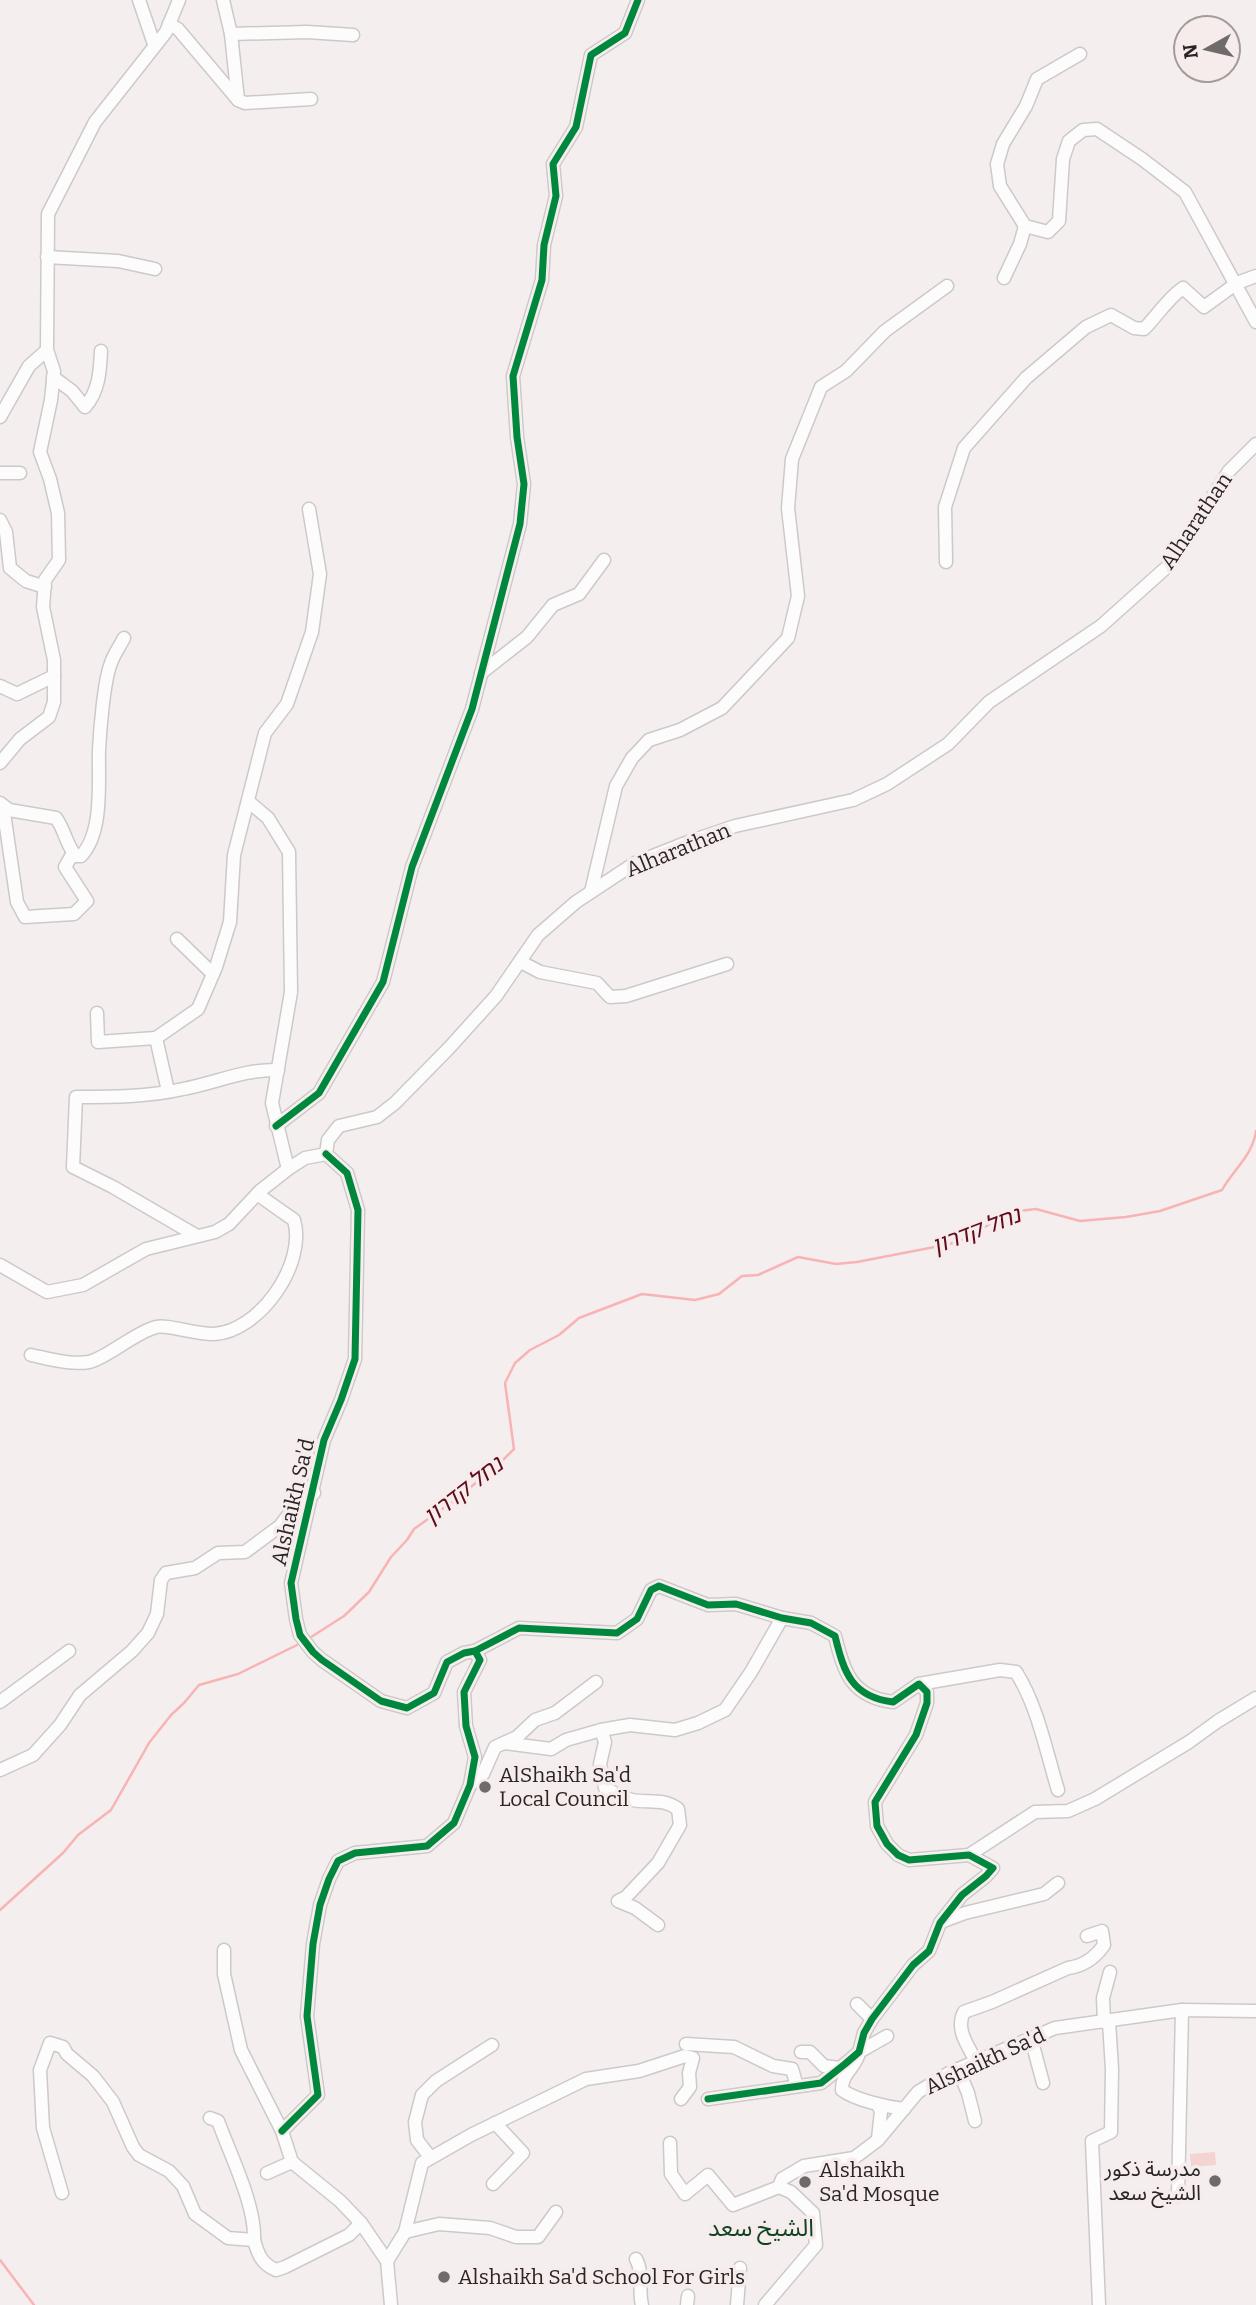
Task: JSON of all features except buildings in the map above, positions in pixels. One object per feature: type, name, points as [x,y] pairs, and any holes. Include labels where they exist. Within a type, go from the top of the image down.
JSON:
[{"type":"street","points":[[139,0],[154,44]]},
{"type":"street","points":[[0,763],[20,739],[49,717],[54,702],[54,660],[43,607],[45,580],[59,560],[58,513],[40,452],[54,370],[47,350],[48,214],[95,122],[166,32],[179,0]]},
{"type":"street","points":[[211,1],[223,0],[231,34],[238,100]]},
{"type":"street","points":[[276,1126],[318,1093],[383,982],[412,867],[472,709],[520,524],[524,484],[517,437],[513,376],[542,280],[544,245],[556,196],[553,164],[576,127],[591,55],[625,33],[638,0]]},
{"type":"street","points":[[169,24],[178,29],[238,100],[245,103],[311,99]]},
{"type":"street","points":[[231,34],[307,32],[353,35]]},
{"type":"street","points":[[1004,278],[1020,244],[1024,226],[1000,186],[997,164],[1003,144],[1026,106],[1037,79],[1080,54]]},
{"type":"street","points":[[1024,226],[1048,232],[1059,221],[1063,159],[1069,141],[1083,130],[1097,130],[1142,159],[1185,192],[1256,322]]},
{"type":"street","points":[[47,257],[118,261],[155,269]]},
{"type":"street","points":[[946,562],[945,507],[964,448],[1026,378],[1086,327],[1111,315],[1134,328],[1144,329],[1162,312],[1172,295],[1183,288],[1204,307],[1237,283],[1256,276]]},
{"type":"street","points":[[591,892],[616,786],[632,758],[649,740],[680,730],[722,708],[788,638],[798,596],[788,508],[792,459],[821,387],[846,371],[885,331],[947,286]]},
{"type":"street","points":[[0,417],[29,366],[47,350]]},
{"type":"street","points":[[53,377],[72,391],[85,407],[92,398],[99,379],[102,351]]},
{"type":"street","name":"Alharathan","points":[[326,1154],[328,1140],[339,1126],[377,1117],[395,1103],[496,996],[538,935],[591,892],[635,863],[688,842],[736,826],[853,800],[887,784],[948,744],[989,702],[1101,625],[1168,566],[1229,471],[1256,444]]},
{"type":"street","points":[[0,473],[20,473]]},
{"type":"street","points":[[97,1013],[98,1042],[156,1038],[198,1009],[213,974],[230,922],[234,855],[265,733],[287,704],[312,632],[320,575],[309,509]]},
{"type":"street","points":[[0,520],[6,532],[10,568],[26,581],[45,587]]},
{"type":"street","points":[[481,673],[527,637],[553,605],[579,594],[604,560]]},
{"type":"street","points":[[2,804],[9,810],[56,818],[73,853],[81,856],[86,851],[95,827],[98,805],[100,748],[110,664],[124,639]]},
{"type":"street","points":[[0,686],[17,694],[54,676]]},
{"type":"street","points":[[249,802],[268,818],[289,852],[291,992],[272,1103],[288,1169]]},
{"type":"street","points":[[2,804],[17,902],[25,917],[74,914],[87,901],[65,867],[73,853]]},
{"type":"street","points":[[177,939],[213,974]]},
{"type":"street","points":[[521,962],[540,972],[597,983],[610,997],[626,996],[727,964]]},
{"type":"street","points":[[156,1038],[168,1091]]},
{"type":"street","points":[[197,1236],[73,1167],[76,1097],[128,1097],[168,1091],[259,1069],[278,1070]]},
{"type":"street","points":[[0,1265],[47,1292],[65,1291],[83,1285],[146,1249],[215,1232],[229,1224],[257,1194],[288,1169],[305,1158],[326,1154]]},
{"type":"street","name":"Alshaikh Sa'd","points":[[326,1154],[347,1173],[358,1210],[355,1359],[324,1440],[314,1493],[291,1583],[300,1635],[313,1652],[381,1701],[407,1708],[434,1693],[447,1662],[464,1653],[475,1651],[519,1628],[617,1633],[637,1619],[651,1590],[659,1586],[708,1605],[736,1604],[782,1618]]},
{"type":"street","points":[[31,1355],[70,1363],[92,1361],[126,1340],[158,1326],[215,1335],[240,1327],[264,1308],[288,1271],[297,1245],[294,1220],[257,1194]]},
{"type":"street","points":[[0,1770],[33,1755],[60,1726],[80,1695],[132,1651],[148,1633],[157,1614],[160,1580],[166,1573],[195,1568],[218,1553],[245,1552],[279,1526],[295,1506],[314,1493]]},
{"type":"street","points":[[504,1743],[551,1749],[566,1740],[601,1730],[630,1726],[675,1730],[698,1723],[725,1710],[782,1618],[811,1623],[835,1636],[840,1655],[856,1687],[875,1700],[893,1702],[919,1684],[1000,1670],[1016,1672],[1025,1686],[1058,1790]]},
{"type":"street","points":[[0,1702],[69,1651]]},
{"type":"street","points":[[282,2131],[318,2095],[307,2016],[313,1944],[320,1905],[338,1861],[355,1853],[427,1846],[454,1823],[470,1785],[475,1757],[466,1726],[464,1692],[480,1660],[475,1651]]},
{"type":"street","points":[[470,1785],[483,1774],[495,1747],[517,1737],[545,1714],[555,1713],[596,1682]]},
{"type":"street","points":[[919,1684],[927,1692],[927,1703],[916,1735],[875,1801],[877,1826],[887,1844],[898,1855],[909,1860],[969,1855],[1035,1812],[1068,1811],[1095,1799],[1256,1698]]},
{"type":"street","points":[[601,1730],[605,1742],[600,1764],[605,1788],[634,1801],[670,1802],[678,1809],[680,1825],[658,1863],[626,1897],[618,1901],[635,1908],[657,1925]]},
{"type":"street","points":[[904,2109],[878,2105],[848,2095],[842,2090],[844,2076],[858,2060],[864,2033],[872,2019],[913,1965],[929,1951],[940,1923],[962,1895],[993,1868],[969,1855]]},
{"type":"street","points":[[940,1923],[965,1913],[1044,1894],[1058,1883]]},
{"type":"street","points":[[976,2061],[959,2021],[964,2012],[1068,1968],[1081,1966],[1104,1945],[1101,1931],[1087,1936]]},
{"type":"street","points":[[225,1950],[225,1974],[241,2050],[282,2131],[292,2162],[340,2201],[361,2223],[387,2261],[391,2305]]},
{"type":"street","points":[[1099,2305],[1092,2141],[1111,2132],[1112,2069],[1103,1998],[1110,1972]]},
{"type":"street","points":[[857,2004],[872,2019]]},
{"type":"street","points":[[1178,2196],[1182,2010]]},
{"type":"street","name":"Alshaikh Sa'd","points":[[670,2143],[671,2175],[685,2194],[708,2175],[733,2205],[779,2187],[782,2179],[804,2166],[854,2158],[878,2140],[918,2092],[958,2069],[1055,2028],[1182,2010],[1256,2011]]},
{"type":"street","points":[[708,2099],[821,2083],[859,2052],[887,2036]]},
{"type":"street","points":[[1031,2038],[1044,2083]]},
{"type":"street","points":[[62,2193],[43,2128],[40,2070],[50,2043],[63,2048],[93,2076],[113,2102],[133,2147],[139,2155],[169,2171],[183,2186],[195,2214],[228,2238],[254,2240]]},
{"type":"street","points":[[686,2044],[734,2047],[772,2066],[792,2069],[797,2086]]},
{"type":"street","points":[[430,2157],[417,2140],[415,2122],[422,2095],[436,2081],[492,2045]]},
{"type":"street","points":[[800,2052],[810,2052],[824,2066],[839,2068]]},
{"type":"street","points":[[387,2261],[405,2232],[422,2163],[430,2157],[586,2079],[639,2071],[685,2056],[692,2058],[691,2087],[681,2099]]},
{"type":"street","points":[[958,2069],[975,2121]]},
{"type":"street","points":[[878,2105],[881,2123],[878,2140]]},
{"type":"street","points":[[210,2118],[218,2121],[239,2175],[254,2227],[259,2258],[276,2270],[349,2235],[361,2223]]},
{"type":"street","points":[[493,2185],[523,2152],[495,2123]]},
{"type":"street","points":[[267,2173],[292,2162]]},
{"type":"street","points":[[765,2305],[816,2245],[813,2213],[791,2192],[779,2187]]},
{"type":"street","points":[[405,2232],[439,2224],[490,2228],[516,2237],[538,2236],[556,2212]]},
{"type":"street","points":[[636,2259],[640,2267],[639,2293],[642,2305]]},
{"type":"street","points":[[737,2305],[740,2268]]},
{"type":"shaded area","points":[[1215,2152],[1216,2165],[1191,2167],[1190,2154]]},
{"type":"waterway","name":"נחל קדרון","points":[[308,1639],[344,1616],[369,1592],[391,1557],[414,1529],[455,1500],[514,1449],[505,1383],[515,1363],[530,1350],[559,1335],[579,1318],[642,1294],[695,1300],[719,1294],[742,1276],[758,1275],[798,1257],[836,1264],[950,1244],[966,1238],[1010,1212],[1036,1209],[1080,1221],[1160,1211],[1222,1190],[1247,1155],[1256,1131]]},
{"type":"waterway","name":"נחל קדרון","points":[[0,1910],[63,1853],[78,1835],[111,1810],[149,1743],[199,1685],[238,1674],[299,1644]]},
{"type":"waterway","points":[[0,2260],[34,2305]]},
{"type":"cycle path","points":[[276,1126],[319,1093],[383,982],[412,867],[472,709],[520,524],[524,484],[517,437],[513,376],[542,280],[544,245],[556,196],[553,164],[576,127],[591,55],[625,33],[638,0]]},
{"type":"cycle path","points":[[282,2131],[318,2095],[307,2016],[313,1944],[320,1905],[329,1879],[338,1861],[355,1853],[427,1846],[454,1823],[470,1785],[475,1757],[466,1726],[464,1692],[480,1660],[475,1651],[464,1653],[447,1662],[434,1693],[407,1708],[381,1701],[322,1660],[300,1635],[291,1583],[324,1440],[355,1359],[358,1210],[347,1173],[326,1154]]},
{"type":"cycle path","points":[[475,1651],[519,1628],[617,1633],[637,1619],[651,1590],[659,1586],[708,1605],[736,1604],[782,1618],[811,1623],[835,1636],[846,1672],[859,1689],[868,1695],[893,1702],[919,1684],[927,1692],[927,1703],[916,1735],[875,1802],[877,1826],[887,1844],[898,1855],[909,1860],[969,1855],[993,1868],[962,1895],[940,1923],[929,1951],[913,1965],[872,2019],[864,2033],[859,2052],[845,2064],[821,2083],[708,2099]]},
{"type":"place","name":"AlShaikh Sa'd Local Council","points":[[485,1787]]},
{"type":"place","name":"مدرسة ذكور الشيخ سعد","points":[[1215,2181]]},
{"type":"place","name":"Alshaikh Sa'd Mosque","points":[[805,2182]]},
{"type":"place","name":"Alshaikh Sa'd School For Girls","points":[[444,2277]]},
{"type":"district","name":"الشيخ سعد","points":[[761,2228]]}]
